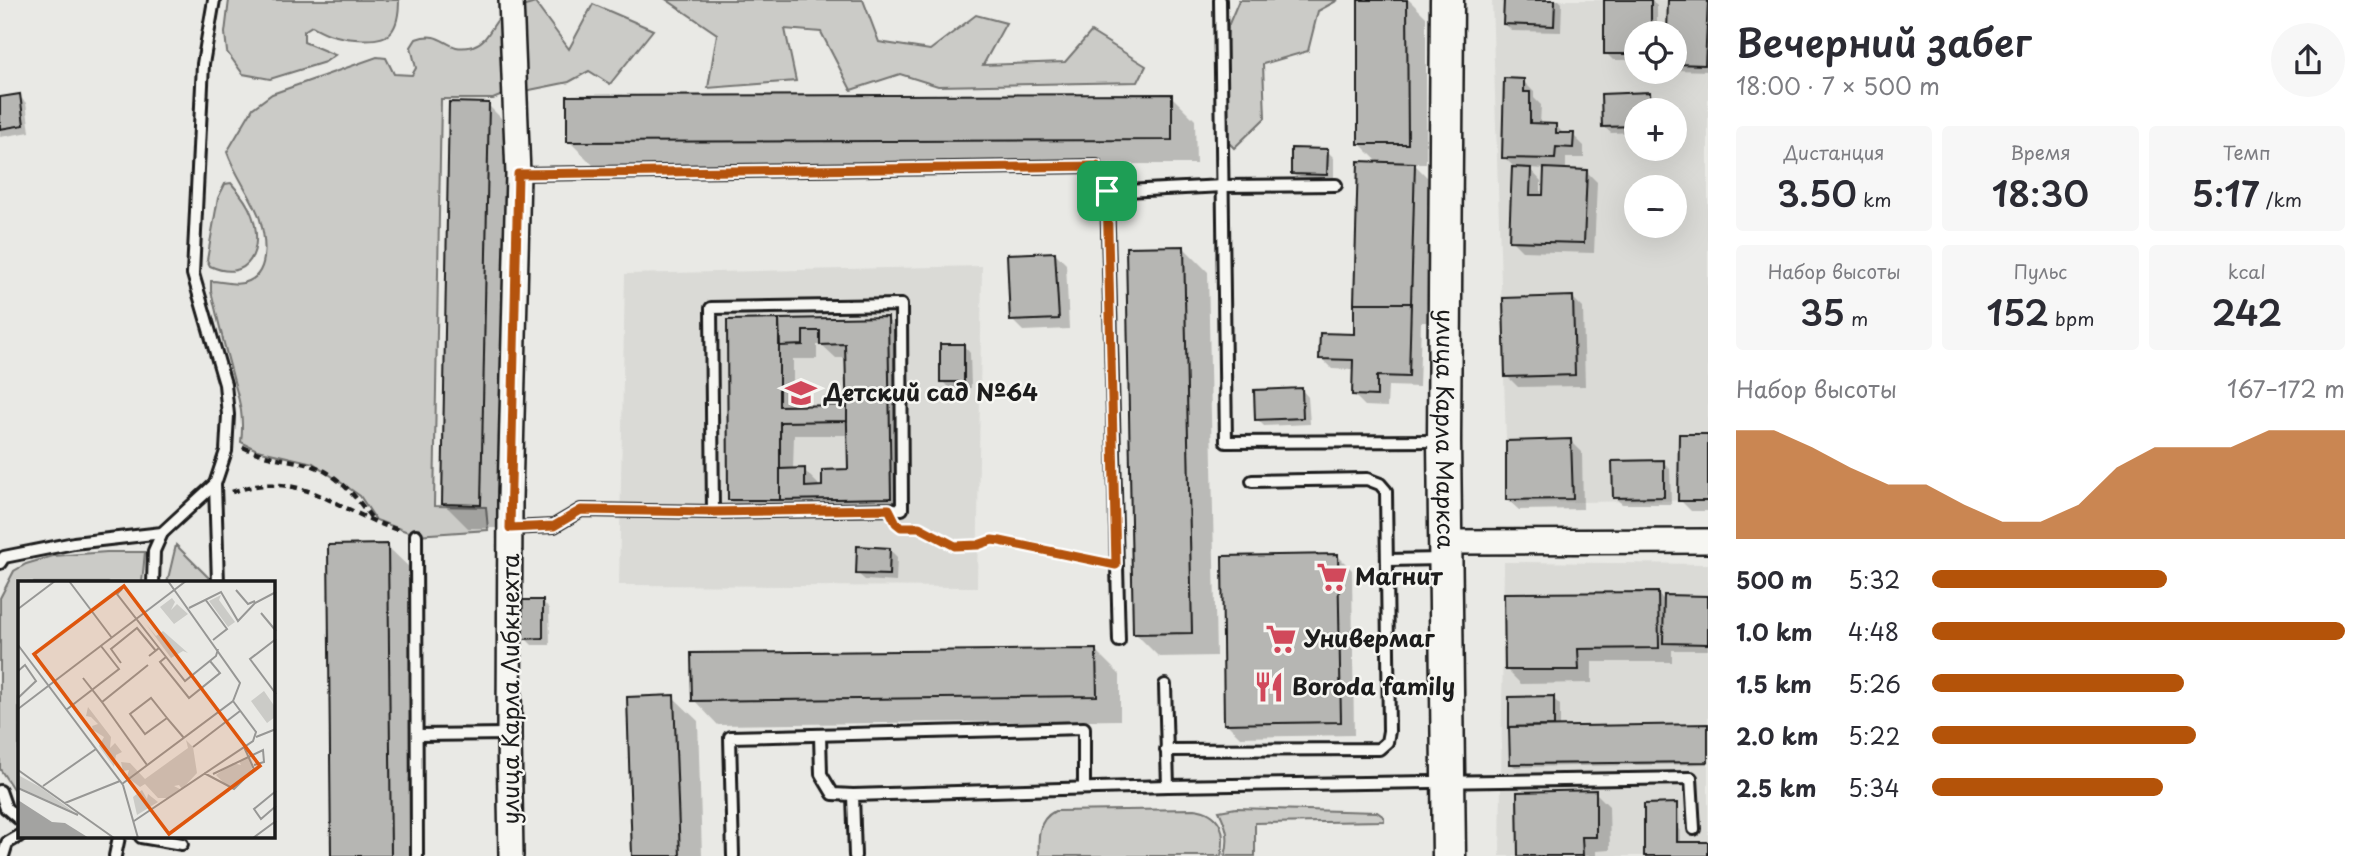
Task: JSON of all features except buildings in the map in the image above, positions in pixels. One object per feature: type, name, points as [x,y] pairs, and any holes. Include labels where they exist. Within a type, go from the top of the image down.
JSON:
[{"type":"street","name":"улица Карла Либкнехта","points":[[511,0],[518,174],[510,526],[511,856]]},
{"type":"street","name":"улица Карла Маркса","points":[[1447,0],[1444,441],[1449,856]]},
{"type":"street","points":[[1445,551],[1708,541]]},
{"type":"lane","points":[[214,0],[203,64],[193,274],[225,384],[228,415],[226,451],[215,484],[218,581]]},
{"type":"lane","points":[[1220,0],[1226,442],[1444,441]]},
{"type":"lane","points":[[518,174],[1097,166],[1107,191],[1119,641]]},
{"type":"lane","points":[[1107,191],[1336,185]]},
{"type":"lane","points":[[510,526],[554,526],[581,510],[713,512],[902,509],[901,305],[711,308],[713,512]]},
{"type":"lane","points":[[1166,750],[1379,749],[1387,743],[1386,491],[1380,484],[1367,478],[1252,481]]},
{"type":"lane","points":[[153,581],[154,551],[162,533],[215,484]]},
{"type":"lane","points":[[0,563],[5,557],[74,543],[162,533]]},
{"type":"lane","points":[[416,535],[417,856]]},
{"type":"lane","points":[[1387,560],[1445,551]]},
{"type":"lane","points":[[1165,685],[1168,786]]},
{"type":"lane","points":[[733,856],[730,737],[1084,728],[1084,788]]},
{"type":"lane","points":[[417,734],[509,734]]},
{"type":"lane","points":[[820,735],[821,774],[833,794],[1691,778],[1694,829]]},
{"type":"lane","points":[[0,791],[6,808],[18,818]]},
{"type":"lane","points":[[853,795],[855,856]]},
{"type":"lane","points":[[3,856],[7,843],[18,837]]},
{"type":"lane","points":[[115,856],[119,838]]},
{"type":"lane","points":[[155,838],[183,840],[182,856]]},
{"type":"path","points":[[227,433],[237,445],[252,452],[311,465],[331,476],[342,483],[374,521]]},
{"type":"path","points":[[215,498],[253,485],[297,486],[374,521],[416,535]]},
{"type":"path","points":[[889,509],[901,527],[919,527],[955,546],[978,545],[992,540],[1116,565]]},
{"type":"shaded area","points":[[229,0],[399,0],[395,25],[386,36],[363,40],[346,38],[312,26],[304,31],[304,42],[335,55],[325,62],[270,79],[243,74],[227,52],[225,33]]},
{"type":"shaded area","points":[[667,0],[863,0],[879,42],[930,50],[976,15],[1006,23],[983,65],[1065,62],[1091,32],[1146,66],[1138,82],[938,86],[900,74],[851,90],[821,32],[785,29],[796,81],[708,88],[717,34]]},
{"type":"shaded area","points":[[1239,0],[1338,0],[1318,11],[1308,51],[1263,64],[1265,118],[1234,148],[1222,136],[1228,26]]},
{"type":"shaded area","points":[[1492,0],[1708,0],[1708,500],[1508,503]]},
{"type":"shaded area","points":[[535,3],[569,49],[593,4],[653,30],[610,84],[589,71],[569,82],[493,99],[441,99],[434,506],[486,507],[488,530],[416,535],[376,520],[360,496],[313,463],[257,450],[241,442],[240,403],[211,291],[211,281],[240,284],[256,276],[263,261],[264,242],[259,216],[227,152],[253,108],[272,94],[377,57],[386,58],[394,74],[412,75],[416,68],[411,47],[416,39],[433,37],[456,47],[473,46],[487,36],[503,14]]},
{"type":"shaded area","points":[[231,183],[250,211],[256,239],[255,250],[244,266],[235,270],[224,270],[210,266],[207,260],[218,198],[225,184]]},
{"type":"shaded area","name":"Детский сад №64","points":[[982,266],[977,587],[619,585],[625,274]]},
{"type":"shaded area","points":[[176,545],[212,581],[167,581]]},
{"type":"shaded area","points":[[145,552],[142,581],[18,581],[18,796],[0,769],[0,598],[14,571],[26,564],[53,556]]},
{"type":"shaded area","points":[[1504,562],[1708,564],[1708,856],[1500,856]]},
{"type":"shaded area","points":[[1236,808],[1377,812],[1384,817],[1384,821],[1255,823],[1255,856],[1225,856],[1227,833],[1219,811]]},
{"type":"shaded area","points":[[1194,809],[1210,814],[1220,825],[1223,839],[1221,856],[1039,856],[1042,824],[1055,811]]},
{"type":"place","name":"Детский сад №64","points":[[801,393]]},
{"type":"place","name":"Магнит","points":[[1332,577]]},
{"type":"place","name":"Универмаг","points":[[1281,639]]},
{"type":"place","name":"Boroda family","points":[[1269,687]]},
{"type":"route","points":[[1097,166],[1107,191],[1116,565],[992,540],[978,545],[955,546],[919,527],[901,527],[889,509],[713,512],[581,510],[554,526],[510,528],[518,174],[1097,166]]}]
